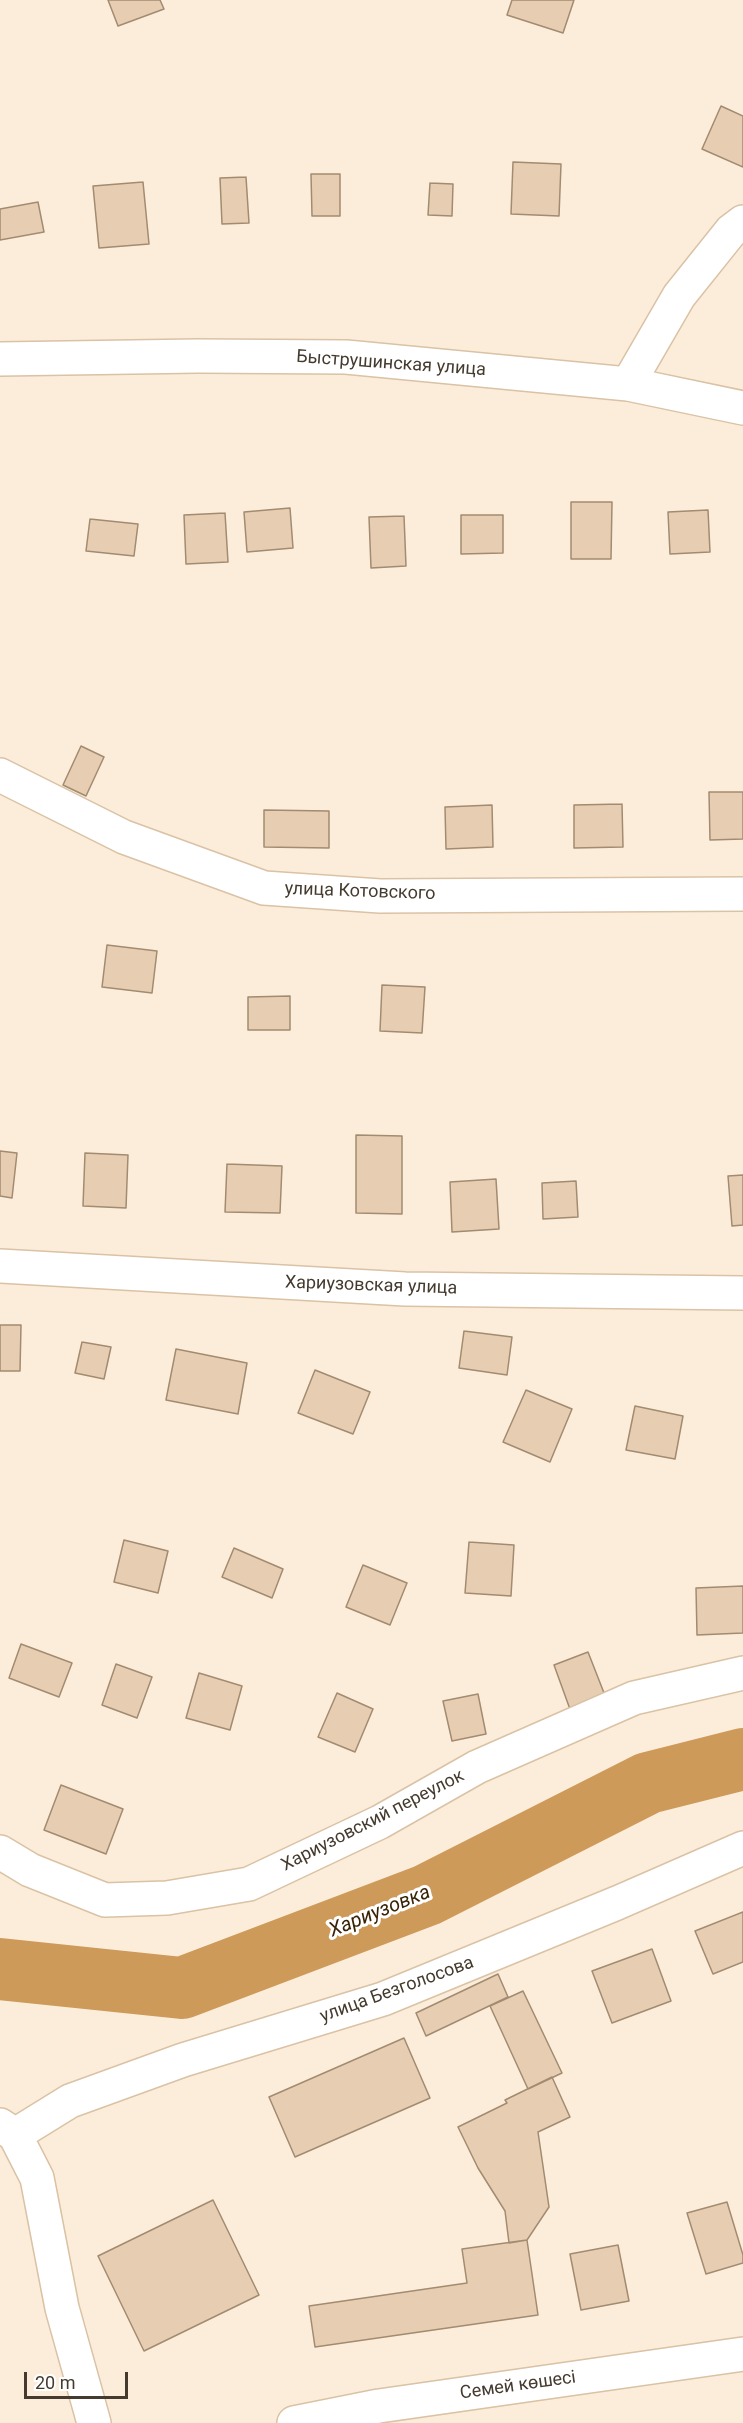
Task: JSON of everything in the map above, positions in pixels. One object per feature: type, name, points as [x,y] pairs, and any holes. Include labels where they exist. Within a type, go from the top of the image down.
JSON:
[{"type":"street","points":[[628,384],[679,296],[731,231],[743,222]]},
{"type":"street","name":"Быструшинская улица","points":[[0,359],[198,356],[346,357],[628,384],[743,408]]},
{"type":"street","name":"улица Котовского","points":[[0,775],[124,837],[264,888],[380,896],[743,894]]},
{"type":"street","name":"Хариузовская улица","points":[[0,1266],[405,1289],[743,1293]]},
{"type":"street","name":"Хариузовский переулок","points":[[0,1852],[30,1870],[105,1900],[167,1898],[249,1884],[380,1822],[477,1767],[634,1698],[743,1672]]},
{"type":"street","name":"улица Безголосова","points":[[94,2423],[62,2308],[37,2178],[8,2130],[70,2101],[183,2060],[383,1999],[617,1904],[743,1848]]},
{"type":"street","name":"Семей көшесі","points":[[294,2423],[379,2406],[743,2354]]},
{"type":"building","points":[[108,0],[160,0],[164,9],[118,26]]},
{"type":"building","points":[[512,0],[574,0],[563,33],[507,15]]},
{"type":"building","points":[[721,106],[743,116],[743,167],[702,149]]},
{"type":"building","points":[[513,162],[561,164],[559,216],[511,214]]},
{"type":"building","points":[[311,174],[340,174],[340,216],[312,216]]},
{"type":"building","points":[[246,177],[249,223],[222,224],[220,178]]},
{"type":"building","points":[[143,182],[149,244],[99,248],[93,186]]},
{"type":"building","points":[[430,183],[453,184],[452,216],[428,215]]},
{"type":"building","points":[[38,202],[44,232],[0,240],[0,209]]},
{"type":"building","points":[[571,502],[612,502],[611,559],[571,559]]},
{"type":"building","points":[[290,508],[293,548],[247,552],[244,512]]},
{"type":"building","points":[[708,510],[710,552],[670,554],[668,512]]},
{"type":"building","points":[[225,513],[228,562],[186,564],[184,515]]},
{"type":"building","points":[[461,515],[503,515],[503,553],[461,554]]},
{"type":"building","points":[[404,516],[406,566],[371,568],[369,517]]},
{"type":"building","points":[[90,519],[138,524],[134,556],[86,551]]},
{"type":"building","points":[[81,746],[104,757],[86,796],[63,785]]},
{"type":"building","points":[[709,792],[743,792],[743,839],[710,840]]},
{"type":"building","points":[[622,804],[623,847],[574,848],[574,805]]},
{"type":"building","points":[[492,805],[493,847],[446,849],[445,807]]},
{"type":"building","points":[[264,810],[329,811],[329,848],[264,847]]},
{"type":"building","points":[[107,945],[157,951],[152,993],[102,987]]},
{"type":"building","points":[[382,985],[425,987],[422,1033],[380,1031]]},
{"type":"building","points":[[290,996],[290,1030],[248,1030],[248,997]]},
{"type":"building","points":[[356,1135],[402,1136],[402,1214],[356,1213]]},
{"type":"building","points":[[0,1151],[17,1153],[12,1198],[0,1196]]},
{"type":"building","points":[[85,1153],[128,1155],[126,1208],[83,1206]]},
{"type":"building","points":[[227,1164],[282,1166],[280,1213],[225,1212]]},
{"type":"building","points":[[743,1175],[743,1225],[732,1226],[728,1176]]},
{"type":"building","points":[[496,1179],[499,1229],[452,1232],[450,1182]]},
{"type":"building","points":[[576,1181],[578,1217],[543,1219],[542,1183]]},
{"type":"building","points":[[0,1325],[21,1325],[20,1371],[0,1371]]},
{"type":"building","points":[[464,1331],[512,1337],[507,1375],[459,1368]]},
{"type":"building","points":[[82,1342],[111,1347],[104,1379],[75,1373]]},
{"type":"building","points":[[176,1349],[247,1363],[238,1414],[166,1400]]},
{"type":"building","points":[[315,1370],[370,1392],[353,1434],[298,1413]]},
{"type":"building","points":[[526,1390],[572,1409],[550,1462],[503,1442]]},
{"type":"building","points":[[635,1406],[683,1416],[675,1459],[626,1450]]},
{"type":"building","points":[[124,1540],[168,1551],[158,1593],[114,1582]]},
{"type":"building","points":[[469,1542],[514,1545],[511,1596],[465,1593]]},
{"type":"building","points":[[234,1548],[283,1569],[272,1598],[222,1577]]},
{"type":"building","points":[[363,1565],[407,1583],[390,1625],[346,1607]]},
{"type":"building","points":[[743,1586],[743,1633],[697,1635],[696,1588]]},
{"type":"building","points":[[21,1644],[72,1663],[59,1697],[9,1678]]},
{"type":"building","points":[[588,1652],[606,1698],[571,1712],[554,1665]]},
{"type":"building","points":[[116,1664],[152,1677],[137,1718],[102,1705]]},
{"type":"building","points":[[199,1673],[242,1686],[230,1730],[186,1718]]},
{"type":"building","points":[[337,1693],[373,1709],[355,1752],[318,1737]]},
{"type":"building","points":[[478,1694],[486,1734],[452,1741],[443,1701]]},
{"type":"building","points":[[61,1785],[123,1809],[106,1854],[44,1830]]},
{"type":"building","points":[[743,1912],[743,1962],[713,1974],[695,1931]]},
{"type":"building","points":[[652,1949],[671,2001],[612,2023],[592,1971]]},
{"type":"building","points":[[498,1974],[508,1997],[426,2036],[416,2013]]},
{"type":"building","points":[[523,1991],[562,2073],[528,2089],[490,2006]]},
{"type":"building","points":[[404,2038],[430,2098],[295,2157],[269,2097]]},
{"type":"building","points":[[552,2077],[570,2117],[538,2132],[549,2207],[527,2240],[509,2243],[505,2211],[478,2168],[458,2127],[507,2103],[505,2100]]},
{"type":"building","points":[[213,2200],[259,2295],[144,2351],[98,2256]]},
{"type":"building","points":[[727,2202],[743,2255],[743,2263],[706,2274],[687,2213]]},
{"type":"building","points":[[527,2240],[538,2315],[315,2347],[309,2306],[467,2283],[462,2249]]},
{"type":"building","points":[[618,2245],[629,2301],[581,2310],[570,2254]]},
{"type":"waterway","name":"Хариузовка","points":[[0,1969],[182,1988],[427,1895],[648,1783],[743,1759]]}]
